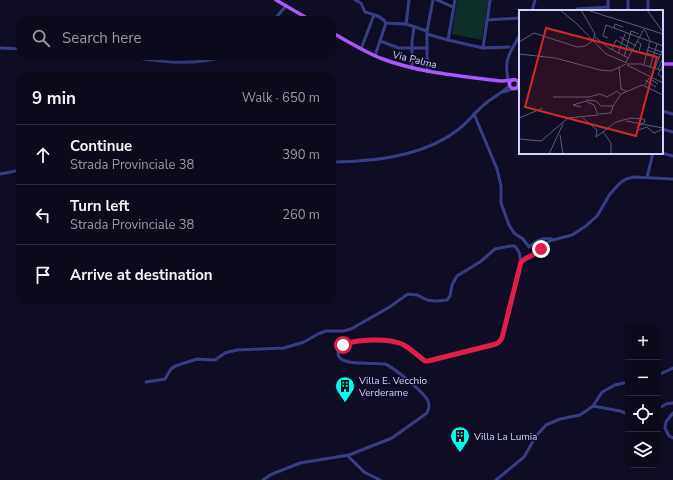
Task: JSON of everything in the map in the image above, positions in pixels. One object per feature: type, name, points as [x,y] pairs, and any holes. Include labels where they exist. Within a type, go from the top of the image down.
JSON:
[{"type":"main road","points":[[276,0],[303,16]]},
{"type":"main road","name":"Via Palma","points":[[336,35],[375,56],[412,68],[427,72],[502,81]]},
{"type":"main road","points":[[509,84],[514,80],[519,83]]},
{"type":"main road","points":[[502,81],[509,84],[514,89],[519,85]]},
{"type":"street","points":[[276,16],[284,5],[285,0]]},
{"type":"street","points":[[356,0],[361,3],[365,12],[384,19],[386,23]]},
{"type":"street","points":[[406,24],[409,0]]},
{"type":"street","points":[[427,72],[427,33],[433,0]]},
{"type":"street","points":[[437,0],[453,7]]},
{"type":"street","points":[[448,40],[454,0]]},
{"type":"street","points":[[483,48],[490,0]]},
{"type":"street","points":[[532,10],[535,0]]},
{"type":"street","points":[[577,9],[608,9],[608,0]]},
{"type":"street","points":[[361,49],[374,15]]},
{"type":"street","points":[[487,20],[519,18]]},
{"type":"street","points":[[386,23],[406,24],[448,40],[483,48],[509,47]]},
{"type":"street","points":[[375,56],[386,23]]},
{"type":"street","points":[[412,68],[414,27]]},
{"type":"street","points":[[336,162],[368,161],[391,157],[424,148],[445,139],[459,129],[483,105],[499,94],[509,84],[506,63],[508,55],[519,37]]},
{"type":"street","points":[[380,41],[399,48],[427,48]]},
{"type":"street","points":[[515,44],[519,45]]},
{"type":"street","points":[[0,48],[16,49]]},
{"type":"street","points":[[147,60],[180,63],[202,62],[209,60]]},
{"type":"street","points":[[507,73],[514,80]]},
{"type":"street","points":[[502,81],[505,79],[507,73]]},
{"type":"street","points":[[499,94],[514,89]]},
{"type":"street","points":[[663,111],[673,114]]},
{"type":"street","points":[[474,114],[496,169],[501,186],[501,203],[514,233],[522,239],[528,247],[540,239],[552,239],[572,235],[586,226],[597,216],[610,194],[623,181],[634,177],[673,179]]},
{"type":"street","points":[[663,129],[673,132]]},
{"type":"street","points":[[663,153],[673,156]]},
{"type":"street","points":[[648,177],[653,154]]},
{"type":"street","points":[[0,174],[16,171]]},
{"type":"street","points":[[521,262],[524,259],[537,254],[546,243],[552,239]]},
{"type":"street","points":[[146,382],[165,379],[171,369],[175,366],[197,359],[203,358],[215,360],[225,353],[237,350],[284,348],[304,342],[326,331],[346,330],[383,310],[408,294],[417,295],[427,300],[447,300],[450,296],[452,285],[457,276],[480,262],[495,249],[515,246],[519,252],[521,262],[502,338],[496,344],[428,361],[425,361],[404,345],[393,341],[360,341],[346,344],[340,348],[338,354],[340,359],[344,361],[377,363],[390,366],[423,393],[428,400],[429,405],[427,413],[392,438],[347,455],[300,463],[270,475],[263,480]]},
{"type":"street","points":[[661,373],[673,368]]},
{"type":"street","points":[[496,480],[524,457],[536,436],[546,425],[560,419],[580,415],[593,406],[602,392],[615,385],[625,383]]},
{"type":"street","points":[[661,407],[666,404],[673,403]]},
{"type":"street","points":[[593,406],[625,413]]},
{"type":"street","points":[[673,413],[666,422],[664,428],[669,436],[673,438]]},
{"type":"street","points":[[347,455],[364,472],[380,480]]},
{"type":"green space","points":[[457,0],[488,0],[482,40],[452,34]]},
{"type":"place","name":"Villa E. Vecchio Verderame","points":[[345,403]]},
{"type":"place","name":"Villa La Lumia","points":[[460,453]]},
{"type":"route","points":[[343,345],[367,340],[393,341],[404,345],[425,361],[432,361],[496,344],[501,341],[502,338],[521,262],[524,259],[537,254],[541,249]]}]
